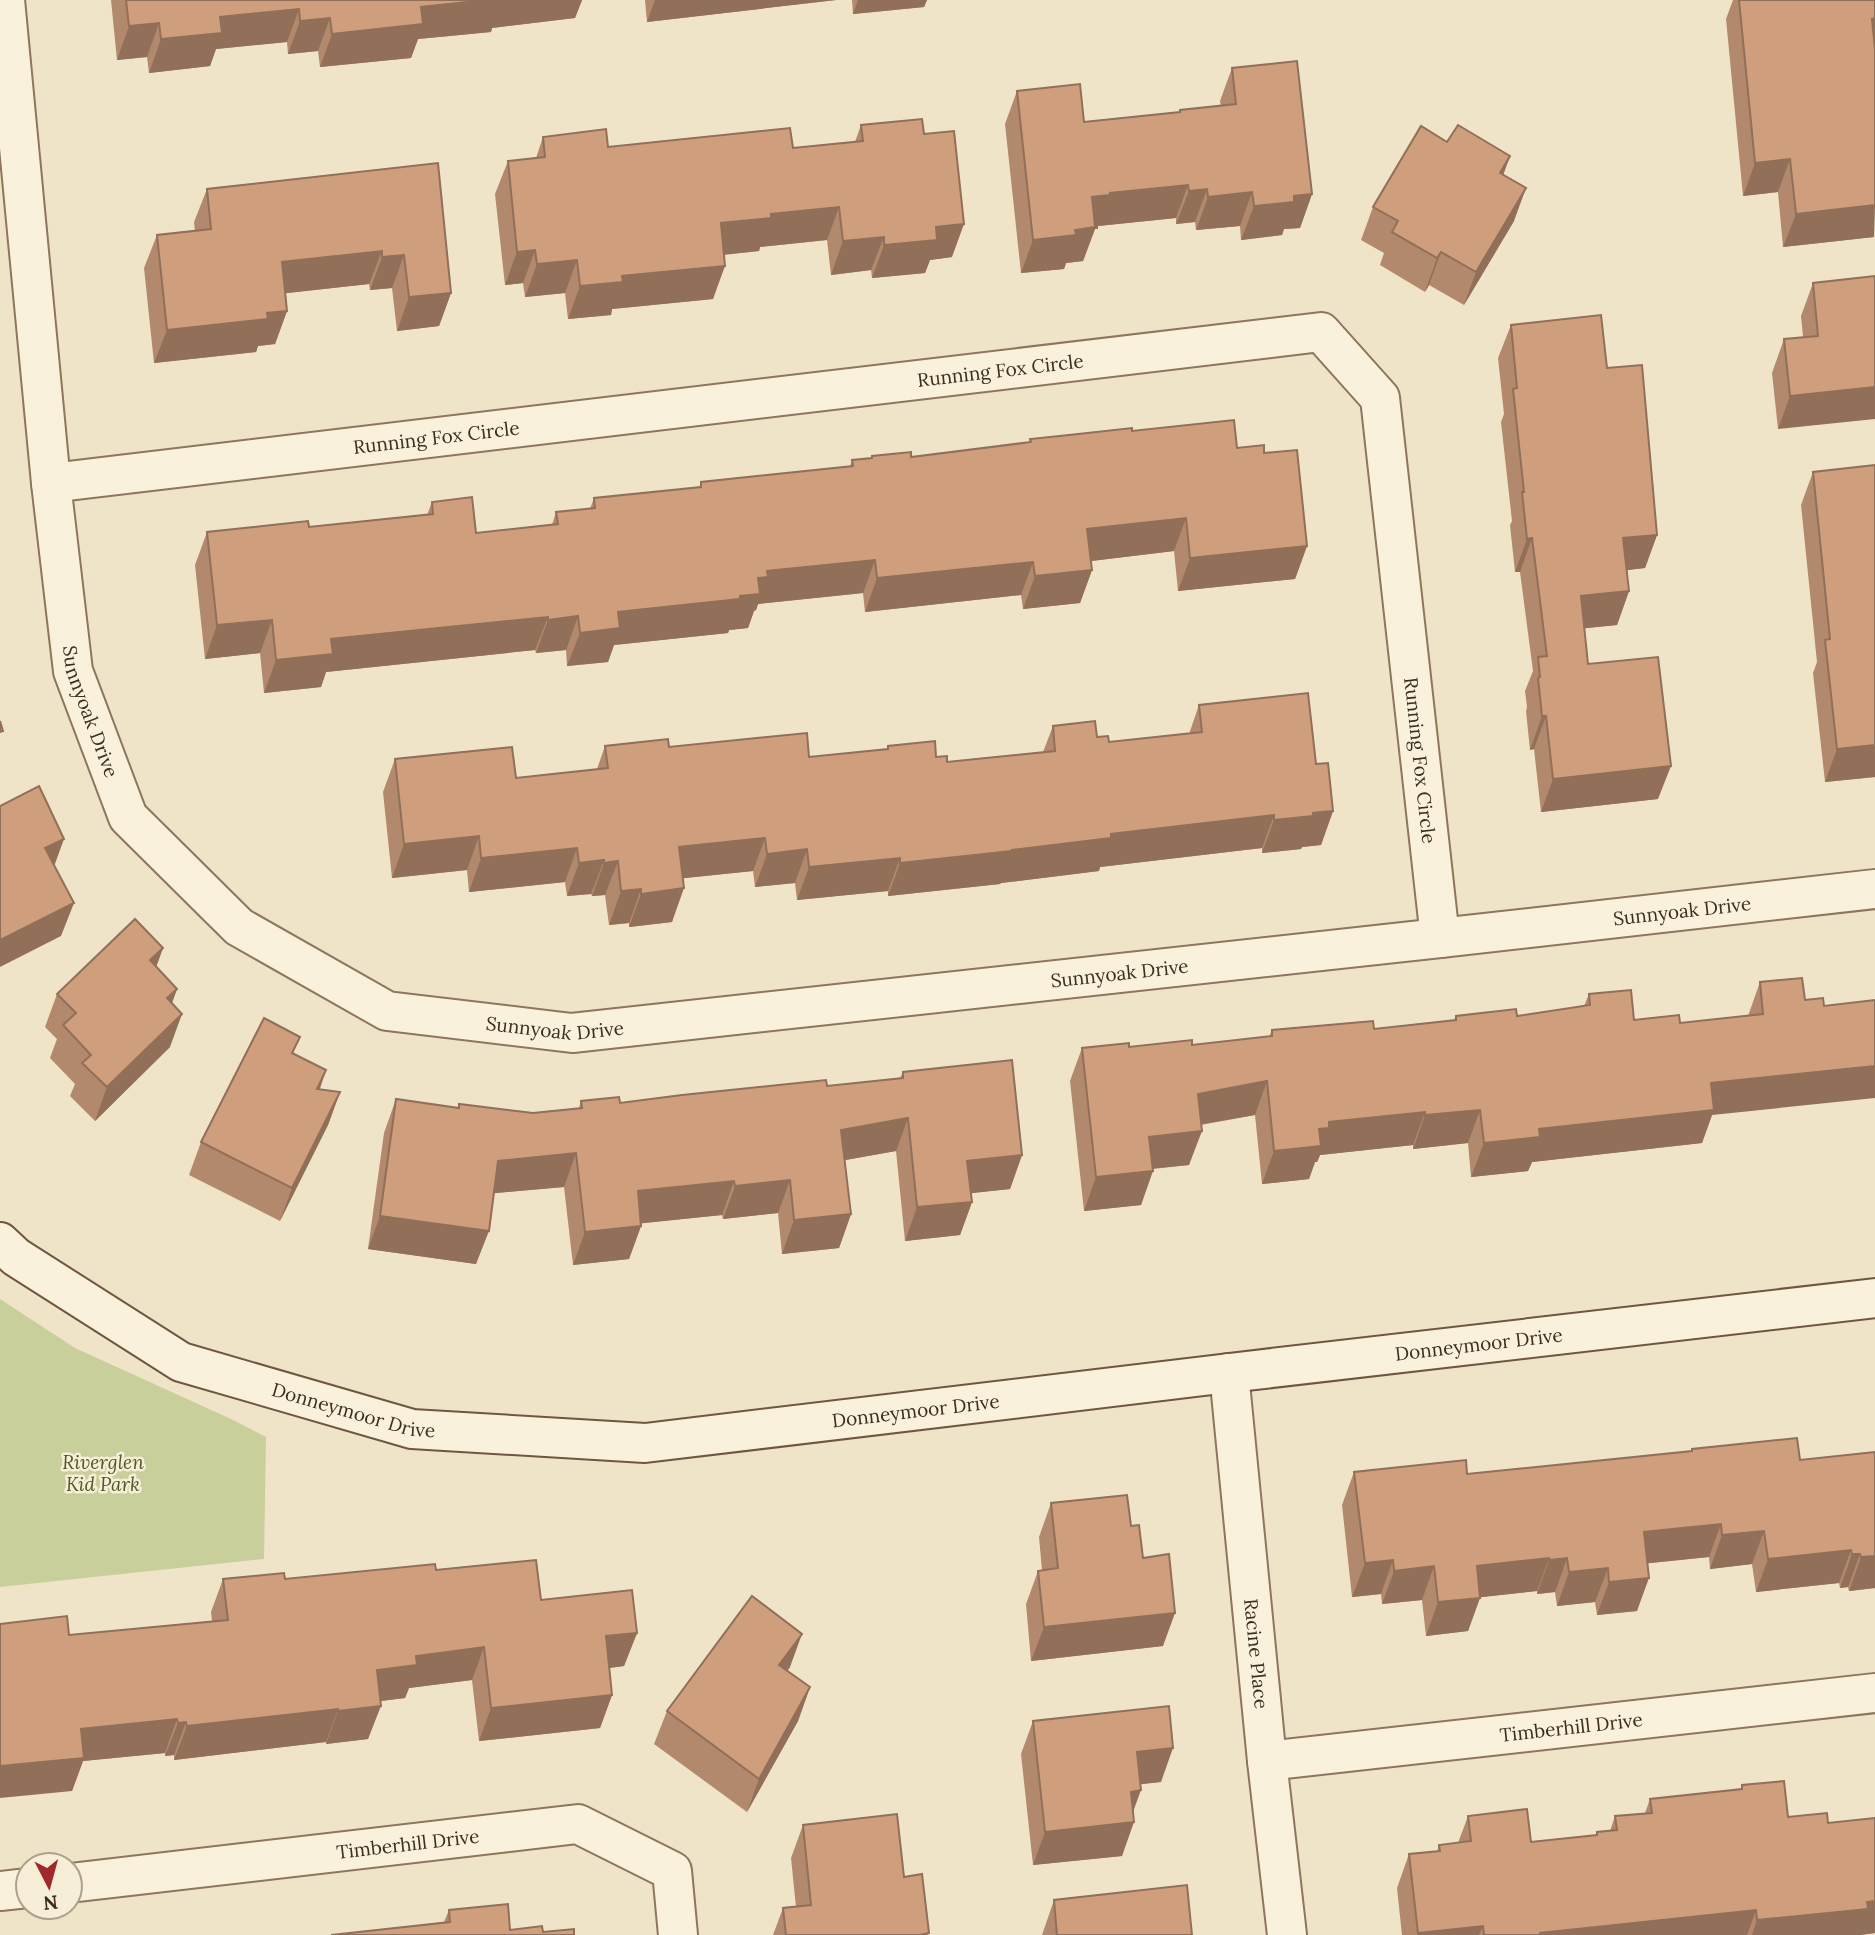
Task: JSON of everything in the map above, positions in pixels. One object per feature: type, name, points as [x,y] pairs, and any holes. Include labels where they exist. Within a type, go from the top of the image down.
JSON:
[{"type":"street","name":"Sunnyoak Drive","points":[[5,0],[51,483],[72,671],[128,817],[239,927],[387,1011],[572,1033],[1875,889]]},
{"type":"street","name":"Running Fox Circle","points":[[51,483],[1321,332],[1380,398],[1440,938]]},
{"type":"street","name":"Donneymoor Drive","points":[[0,1242],[16,1257],[181,1362],[412,1429],[645,1443],[1875,1298]]},
{"type":"street","name":"Racine Place","points":[[1229,1373],[1287,1935]]},
{"type":"street","name":"Timberhill Drive","points":[[1267,1761],[1875,1693]]},
{"type":"street","name":"Timberhill Drive","points":[[84,1881],[578,1824],[672,1871],[678,1935]]},
{"type":"green space","name":"Riverglen Kid Park","points":[[0,1299],[75,1348],[266,1437],[264,1559],[0,1587]]},
{"type":"building","points":[[126,0],[487,0],[421,7],[423,24],[332,34],[330,18],[300,21],[299,9],[220,17],[222,33],[161,39],[159,23],[129,26]]},
{"type":"building","points":[[1739,0],[1875,0],[1875,18],[1872,19],[1875,49],[1875,205],[1796,214],[1790,159],[1755,163]]},
{"type":"building","points":[[1297,61],[1312,194],[1294,196],[1294,202],[1254,206],[1252,192],[1208,197],[1207,189],[1189,191],[1188,185],[1110,193],[1092,197],[1095,227],[1075,230],[1076,235],[1033,240],[1017,91],[1080,84],[1084,122],[1180,112],[1236,104],[1232,68]]},
{"type":"building","points":[[922,119],[924,134],[954,131],[964,224],[936,227],[937,240],[884,245],[884,237],[843,241],[839,207],[771,214],[771,218],[721,223],[725,266],[622,276],[623,282],[580,286],[577,260],[537,264],[535,250],[517,252],[508,161],[545,157],[543,137],[606,129],[608,147],[790,128],[793,148],[863,141],[861,125]]},
{"type":"building","points":[[1458,125],[1510,156],[1500,173],[1526,188],[1476,272],[1441,252],[1437,258],[1392,232],[1398,221],[1373,207],[1421,126],[1447,142]]},
{"type":"building","points":[[438,163],[451,293],[409,297],[404,255],[382,257],[382,251],[282,262],[287,311],[267,313],[268,319],[167,330],[157,235],[211,229],[207,189]]},
{"type":"building","points":[[1875,276],[1875,387],[1790,396],[1784,339],[1818,336],[1813,283]]},
{"type":"building","points":[[1601,315],[1607,368],[1642,365],[1657,535],[1623,538],[1629,591],[1581,596],[1588,664],[1658,657],[1671,766],[1553,779],[1546,716],[1542,716],[1538,678],[1538,657],[1547,656],[1532,538],[1527,539],[1513,389],[1517,388],[1511,325]]},
{"type":"building","points":[[1234,420],[1237,448],[1264,445],[1264,453],[1297,450],[1307,546],[1190,558],[1186,518],[1087,529],[1092,570],[1035,576],[1033,562],[877,578],[875,560],[767,571],[768,577],[758,578],[760,594],[740,596],[740,599],[618,612],[620,628],[580,633],[578,616],[548,620],[548,617],[331,639],[333,654],[276,660],[272,620],[217,625],[207,532],[308,521],[309,527],[433,514],[432,502],[472,497],[476,533],[558,524],[556,512],[595,508],[594,498],[701,487],[701,482],[853,466],[852,460],[872,456],[911,452],[911,457],[1031,442],[1030,439]]},
{"type":"building","points":[[1875,465],[1875,745],[1837,749],[1825,640],[1830,639],[1813,472]]},
{"type":"building","points":[[1308,693],[1316,764],[1328,763],[1333,811],[1313,813],[1313,816],[1274,820],[1274,815],[1111,834],[1111,838],[1012,851],[900,863],[900,858],[809,867],[807,849],[767,854],[765,838],[679,847],[684,888],[641,894],[641,889],[621,891],[618,861],[579,863],[577,848],[481,858],[479,836],[404,844],[395,759],[512,747],[516,778],[608,768],[605,746],[668,739],[669,747],[807,733],[809,757],[935,741],[936,757],[947,756],[947,762],[1055,751],[1053,726],[1095,721],[1097,737],[1108,736],[1109,742],[1202,732],[1199,705]]},
{"type":"building","points":[[39,786],[64,839],[45,848],[74,903],[0,940],[0,806]]},
{"type":"building","points":[[135,919],[163,948],[150,960],[177,989],[167,998],[182,1014],[107,1087],[82,1063],[91,1055],[63,1025],[76,1013],[57,994]]},
{"type":"building","points":[[1802,978],[1805,1000],[1823,998],[1824,1006],[1875,1000],[1875,1066],[1711,1083],[1714,1110],[1539,1129],[1540,1137],[1484,1143],[1480,1110],[1425,1115],[1425,1112],[1329,1122],[1329,1128],[1319,1129],[1321,1146],[1274,1151],[1267,1081],[1198,1094],[1202,1131],[1149,1137],[1153,1171],[1096,1177],[1082,1048],[1129,1043],[1129,1047],[1192,1040],[1192,1045],[1272,1036],[1272,1030],[1373,1021],[1374,1029],[1456,1020],[1456,1016],[1516,1009],[1517,1016],[1590,1005],[1589,994],[1631,990],[1634,1020],[1679,1015],[1680,1023],[1763,1014],[1760,982]]},
{"type":"building","points":[[264,1018],[300,1037],[292,1053],[326,1070],[317,1089],[340,1092],[292,1188],[201,1142]]},
{"type":"building","points":[[1012,1060],[1022,1155],[967,1161],[972,1202],[917,1207],[908,1118],[841,1130],[851,1214],[794,1220],[790,1180],[735,1186],[734,1181],[638,1191],[641,1226],[585,1232],[576,1153],[498,1161],[489,1231],[380,1216],[396,1099],[459,1108],[459,1104],[533,1113],[582,1108],[581,1101],[619,1097],[620,1103],[826,1080],[827,1086],[903,1078],[903,1072]]},
{"type":"building","points":[[1797,1438],[1800,1460],[1875,1452],[1875,1556],[1861,1557],[1860,1554],[1852,1554],[1851,1550],[1768,1559],[1764,1531],[1722,1535],[1721,1524],[1644,1532],[1649,1578],[1609,1582],[1608,1568],[1569,1572],[1567,1558],[1477,1566],[1480,1598],[1438,1602],[1434,1566],[1394,1571],[1393,1560],[1365,1563],[1354,1472],[1466,1460],[1467,1474]]},
{"type":"building","points":[[1127,1495],[1131,1526],[1139,1525],[1143,1558],[1169,1554],[1175,1613],[1044,1627],[1038,1571],[1058,1568],[1051,1503]]},
{"type":"building","points":[[536,1560],[541,1600],[632,1590],[637,1633],[606,1636],[612,1695],[491,1708],[484,1647],[416,1656],[417,1665],[377,1670],[381,1706],[187,1726],[186,1722],[178,1723],[177,1719],[81,1729],[84,1758],[0,1766],[0,1624],[67,1616],[69,1635],[228,1620],[223,1579],[284,1573],[285,1579],[435,1564],[436,1570]]},
{"type":"building","points":[[752,1596],[802,1634],[779,1665],[810,1687],[759,1779],[667,1711]]},
{"type":"building","points":[[1169,1706],[1173,1748],[1137,1752],[1141,1790],[1131,1792],[1134,1822],[1045,1832],[1033,1721]]},
{"type":"building","points":[[1784,1781],[1788,1817],[1827,1813],[1828,1823],[1875,1818],[1875,1901],[1867,1902],[1868,1909],[1757,1920],[1756,1910],[1540,1935],[1484,1935],[1483,1926],[1418,1933],[1409,1854],[1440,1851],[1439,1845],[1471,1841],[1468,1816],[1527,1809],[1531,1842],[1597,1835],[1597,1832],[1617,1830],[1615,1816],[1652,1813],[1650,1799],[1742,1789],[1742,1785]]},
{"type":"building","points":[[897,1814],[904,1877],[922,1874],[929,1933],[786,1935],[783,1908],[811,1905],[803,1825]]},
{"type":"building","points":[[1187,1885],[1192,1935],[1057,1935],[1054,1900]]},
{"type":"building","points":[[508,1904],[510,1930],[542,1926],[543,1932],[574,1929],[574,1935],[331,1935],[450,1922],[449,1910]]}]
